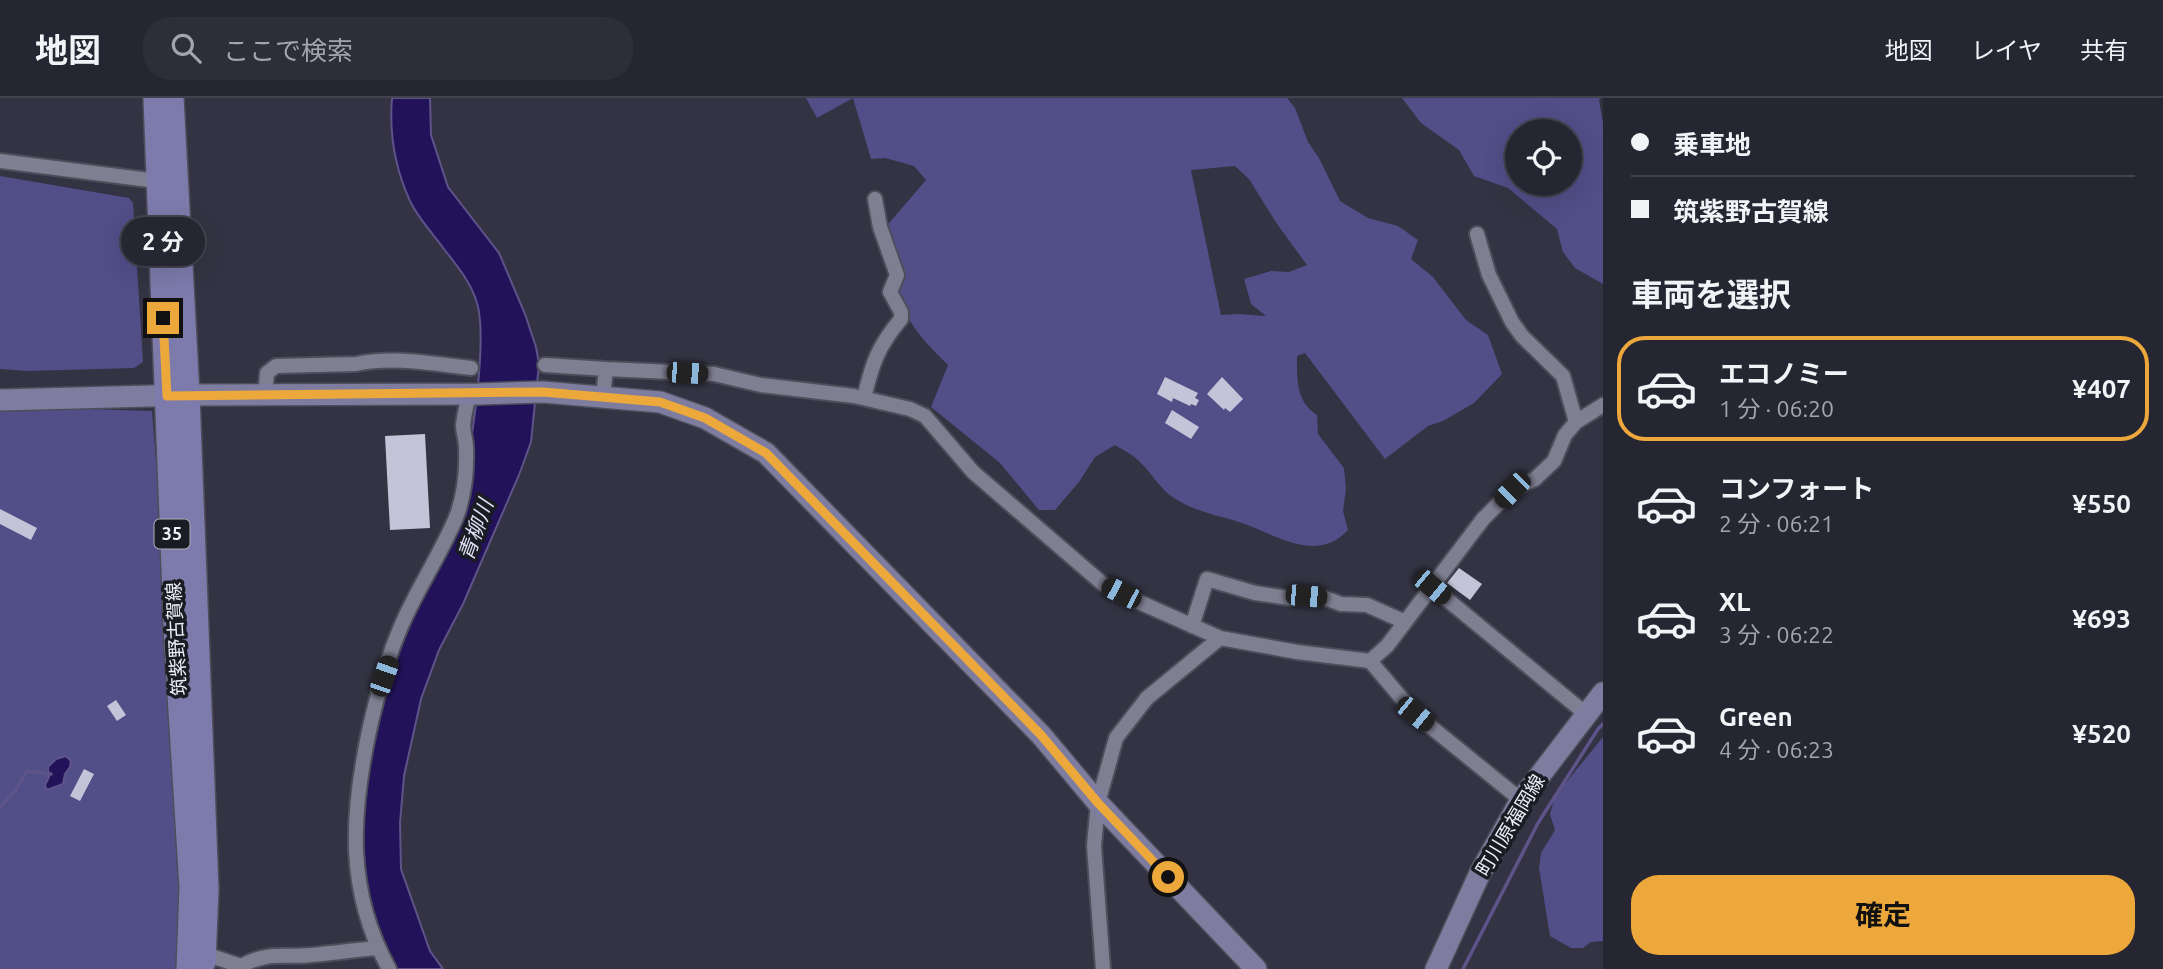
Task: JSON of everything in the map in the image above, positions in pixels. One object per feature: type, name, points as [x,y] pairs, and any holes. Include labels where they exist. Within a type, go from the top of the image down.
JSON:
[{"type":"main road","name":"筑紫野古賀線","points":[[155,98],[158,181],[177,396]]},
{"type":"main road","name":"筑紫野古賀線","points":[[172,98],[177,396],[176,647],[191,887],[199,964]]},
{"type":"street","points":[[0,162],[158,181]]},
{"type":"street","points":[[864,398],[876,356],[885,338],[901,319],[901,312],[890,292],[897,275],[880,227],[875,199]]},
{"type":"street","points":[[1477,234],[1489,275],[1511,322],[1563,376],[1576,422]]},
{"type":"street","points":[[265,396],[267,373],[276,366],[415,362],[471,368]]},
{"type":"street","points":[[545,365],[714,374],[761,385],[864,398],[910,409],[925,416],[974,472],[1103,584],[1139,603],[1220,638],[1297,652],[1370,661],[1415,714],[1521,800]]},
{"type":"street","points":[[603,396],[606,369]]},
{"type":"street","points":[[0,400],[532,393],[660,402],[705,418],[766,453],[1041,735],[1098,803],[1256,969]]},
{"type":"street","points":[[389,969],[377,948],[360,889],[355,849],[355,807],[376,701],[401,626],[456,515],[463,495],[466,484],[466,443],[463,425],[474,394]]},
{"type":"street","points":[[1370,661],[1387,646],[1483,519],[1512,490],[1535,479],[1554,461],[1565,435],[1576,422],[1603,405]]},
{"type":"street","points":[[1192,626],[1207,579],[1255,593],[1289,598],[1325,598],[1341,604],[1367,605],[1405,622]]},
{"type":"street","points":[[1432,587],[1586,714]]},
{"type":"street","points":[[1103,969],[1094,846],[1098,803],[1116,738],[1147,698],[1220,638]]},
{"type":"street","name":"町川原福岡線","points":[[1442,967],[1480,873],[1521,800],[1603,693]]},
{"type":"street","points":[[199,964],[226,959],[242,968],[254,959],[267,956],[308,956],[377,948]]},
{"type":"shaded area","points":[[806,98],[853,98],[817,118]]},
{"type":"shaded area","points":[[853,98],[1287,98],[1295,108],[1308,142],[1340,201],[1368,218],[1398,226],[1418,240],[1411,259],[1433,277],[1466,320],[1488,335],[1502,374],[1474,403],[1443,421],[1428,426],[1385,459],[1305,353],[1297,356],[1301,397],[1317,415],[1318,434],[1344,468],[1346,489],[1343,511],[1348,530],[1336,540],[1322,545],[1309,546],[1280,539],[1189,506],[1169,495],[1138,460],[1115,445],[1095,457],[1079,482],[1055,510],[1039,510],[1000,463],[931,407],[948,365],[922,338],[904,309],[892,276],[883,230],[926,180],[914,166],[885,158],[871,159]],"holes":[[[1235,166],[1249,179],[1307,265],[1289,272],[1271,271],[1244,279],[1251,304],[1266,316],[1221,315],[1191,170]]]},
{"type":"shaded area","points":[[1402,98],[1601,98],[1603,284],[1575,268],[1563,252],[1557,229],[1518,196],[1582,196],[1582,119],[1505,119],[1505,187],[1474,176],[1459,150],[1421,123]]},
{"type":"shaded area","points":[[0,176],[129,198],[133,203],[143,362],[134,368],[28,371],[0,369]]},
{"type":"shaded area","points":[[60,408],[152,411],[172,657],[185,906],[179,969],[0,969],[0,410]]},
{"type":"shaded area","points":[[1603,737],[1603,941],[1591,942],[1583,948],[1571,948],[1550,936],[1539,868],[1541,853],[1555,830],[1550,814],[1555,796]]},
{"type":"water","name":"青柳川","points":[[392,98],[430,98],[431,135],[448,187],[499,253],[525,314],[539,364],[531,442],[463,604],[439,650],[421,699],[404,776],[400,823],[401,869],[430,951],[443,969],[396,969],[379,933],[368,895],[363,855],[363,814],[367,772],[385,692],[397,655],[440,558],[467,457],[477,391],[481,332],[480,316],[471,288],[417,214],[405,189],[392,138]]},
{"type":"water","points":[[66,756],[71,761],[63,784],[47,790],[45,785],[49,777],[48,767],[56,759]]},
{"type":"building","points":[[1165,377],[1198,393],[1195,398],[1199,400],[1196,406],[1173,398],[1172,402],[1157,394]]},
{"type":"building","points":[[1222,377],[1243,399],[1230,412],[1225,408],[1224,410],[1207,394]]},
{"type":"building","points":[[1172,410],[1199,427],[1191,439],[1165,423]]},
{"type":"building","points":[[425,434],[430,528],[390,530],[385,436]]},
{"type":"building","points":[[0,509],[37,528],[31,540],[0,524]]},
{"type":"building","points":[[1459,568],[1482,584],[1470,600],[1447,583]]},
{"type":"building","points":[[116,700],[126,715],[117,721],[107,706]]},
{"type":"building","points":[[84,769],[94,774],[80,801],[70,796]]},
{"type":"waterway","points":[[1463,969],[1538,823],[1603,724]]},
{"type":"waterway","points":[[0,807],[15,791],[27,771],[51,774]]},
{"type":"route","points":[[163,318],[167,396],[543,392],[660,402],[705,418],[766,453],[1041,735],[1098,803],[1168,877]]}]
